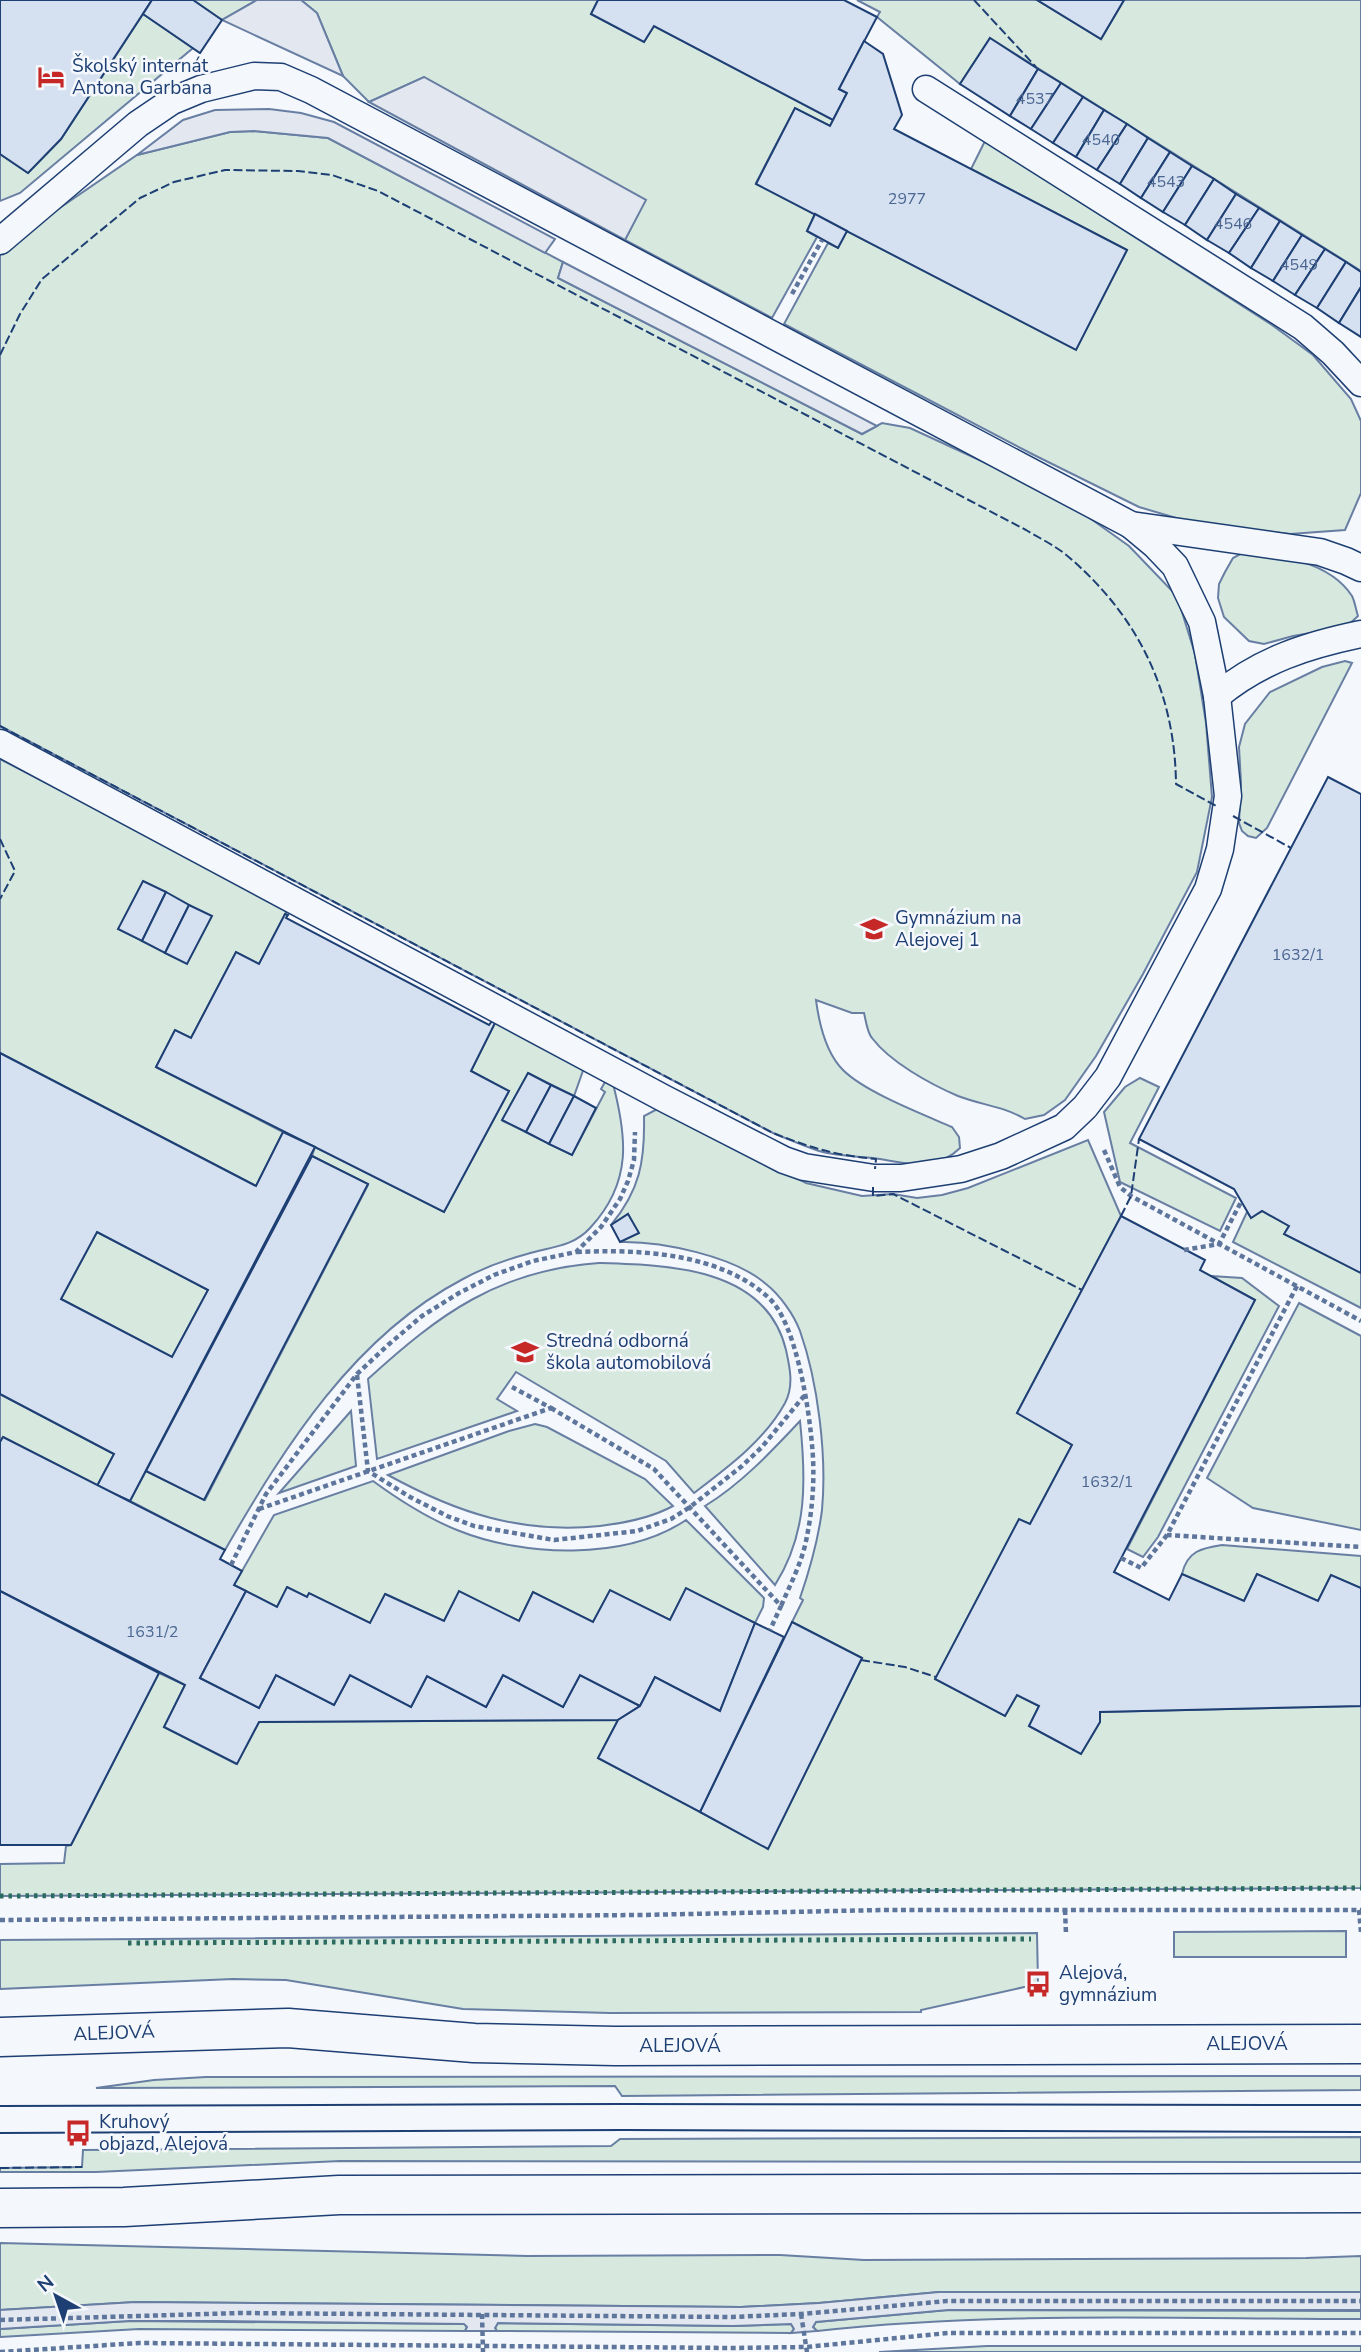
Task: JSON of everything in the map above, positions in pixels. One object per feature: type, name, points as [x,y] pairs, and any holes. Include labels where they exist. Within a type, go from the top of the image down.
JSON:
[{"type":"street","name":"ALEJOVÁ","points":[[0,2037],[288,2028],[474,2043],[615,2046],[1361,2044]]},
{"type":"street","points":[[0,2208],[124,2207],[339,2195],[1361,2193]]},
{"type":"lane","points":[[0,241],[138,124],[172,101],[229,81],[254,76],[281,77],[311,90],[1131,525],[1175,566],[1202,622],[1217,696],[1228,796],[1220,849],[1208,889],[1108,1077],[1085,1107],[1064,1127],[1001,1156],[961,1168],[901,1178],[874,1178],[804,1167],[784,1160],[0,743]]},
{"type":"lane","points":[[926,89],[1303,327],[1333,353],[1361,383]]},
{"type":"lane","points":[[1131,525],[1320,552],[1361,568]]},
{"type":"lane","points":[[1217,696],[1230,685],[1288,652],[1361,634]]},
{"type":"path","points":[[771,333],[822,240]]},
{"type":"path","points":[[576,1252],[601,1227],[620,1199],[628,1181],[634,1160],[633,1082]]},
{"type":"path","points":[[1085,1107],[1120,1187],[1131,1196],[1361,1321]]},
{"type":"path","points":[[1219,1244],[1241,1202]]},
{"type":"path","points":[[1184,1250],[1219,1244]]},
{"type":"path","points":[[230,1565],[275,1482],[357,1374],[422,1316],[494,1275],[533,1261],[576,1252],[604,1251],[672,1256],[705,1264],[756,1287],[772,1301],[786,1321],[804,1396],[812,1446],[812,1498],[807,1537],[798,1567],[770,1630]]},
{"type":"path","points":[[1121,1558],[1141,1568],[1167,1535],[1297,1286]]},
{"type":"path","points":[[357,1374],[368,1471]]},
{"type":"path","points":[[512,1387],[654,1469],[781,1605]]},
{"type":"path","points":[[368,1471],[422,1504],[474,1526],[554,1541],[637,1531],[671,1519],[742,1466],[762,1447],[804,1396]]},
{"type":"path","points":[[258,1509],[551,1408]]},
{"type":"path","points":[[1167,1535],[1361,1547]]},
{"type":"path","points":[[0,1920],[612,1916],[883,1910],[1360,1910],[1361,1931]]},
{"type":"path","points":[[1065,1910],[1066,1934]]},
{"type":"path","points":[[0,2320],[242,2313],[732,2317],[801,2314],[947,2301],[1361,2301]]},
{"type":"path","points":[[482,2314],[483,2349]]},
{"type":"path","points":[[801,2314],[806,2349]]},
{"type":"path","points":[[0,2352],[139,2343],[483,2349],[806,2349],[948,2333],[1361,2333]]},
{"type":"shaded area","points":[[193,0],[257,0],[222,20]]},
{"type":"shaded area","points":[[257,0],[301,0],[317,13],[343,76],[222,20]]},
{"type":"shaded area","points":[[301,0],[598,0],[591,14],[644,42],[654,26],[833,120],[830,126],[795,108],[756,183],[815,214],[807,231],[817,237],[772,318],[625,240],[645,200],[424,77],[369,102],[343,76],[317,13]]},
{"type":"shaded area","points":[[857,0],[1037,0],[1101,39],[1124,0],[1361,0],[1361,271],[990,38],[960,84],[877,17],[880,12]]},
{"type":"shaded area","points":[[143,14],[193,48],[20,193],[0,201],[0,154],[28,173],[61,139]]},
{"type":"shaded area","points":[[424,77],[646,200],[625,240],[369,102]]},
{"type":"shaded area","points":[[269,109],[301,113],[334,122],[555,239],[545,253],[328,138],[254,131],[230,132],[137,155],[183,120],[215,110]]},
{"type":"shaded area","name":"Gymnázium na Alejovej 1","points":[[254,131],[328,138],[563,262],[558,278],[862,434],[882,423],[910,428],[1029,483],[1084,514],[1129,546],[1177,596],[1195,654],[1206,723],[1212,797],[1197,872],[1096,1056],[1065,1100],[1044,1115],[1025,1119],[958,1096],[923,1079],[889,1056],[870,1036],[864,1013],[852,1013],[816,1000],[827,1046],[843,1070],[879,1094],[952,1127],[959,1137],[960,1148],[950,1156],[929,1164],[839,1155],[813,1149],[773,1133],[0,726],[0,249],[137,155],[230,132]]},
{"type":"shaded area","points":[[985,141],[1272,325],[1313,355],[1351,399],[1361,421],[1361,493],[1345,530],[1290,534],[1193,523],[1139,507],[784,324],[828,243],[838,248],[847,231],[1076,349],[1127,250],[971,169]]},
{"type":"shaded area","points":[[563,262],[877,426],[862,434],[558,278]]},
{"type":"shaded area","points":[[1244,552],[1289,558],[1331,575],[1343,584],[1352,596],[1358,616],[1346,627],[1264,644],[1249,641],[1224,617],[1218,598],[1219,584],[1225,572],[1233,558]]},
{"type":"shaded area","points":[[1345,661],[1352,663],[1267,828],[1256,838],[1248,836],[1239,823],[1239,747],[1245,724],[1270,692],[1322,667]]},
{"type":"shaded area","points":[[0,759],[288,909],[259,964],[236,952],[191,1038],[175,1030],[156,1067],[283,1132],[256,1186],[0,1053]]},
{"type":"shaded area","points":[[497,1018],[585,1065],[574,1096],[528,1073],[503,1121],[572,1155],[605,1092],[601,1089],[608,1077],[612,1080],[621,1120],[623,1158],[614,1193],[604,1211],[590,1228],[576,1239],[561,1246],[502,1262],[471,1275],[424,1303],[388,1331],[356,1362],[298,1434],[225,1550],[130,1501],[146,1471],[205,1500],[368,1185],[312,1156],[315,1147],[444,1212],[509,1091],[471,1071]]},
{"type":"shaded area","points":[[1140,1078],[1159,1087],[1130,1143],[1236,1198],[1220,1231],[1120,1182],[1104,1112],[1125,1087]]},
{"type":"shaded area","points":[[663,1106],[806,1183],[862,1196],[893,1194],[917,1198],[942,1195],[968,1188],[1088,1140],[1121,1216],[1017,1413],[1072,1445],[1030,1524],[1019,1520],[936,1678],[1005,1716],[1017,1695],[1039,1706],[1029,1726],[1081,1754],[1100,1722],[1100,1712],[1361,1706],[1361,1888],[0,1896],[0,1864],[64,1863],[66,1846],[71,1845],[159,1673],[185,1685],[164,1727],[236,1764],[259,1722],[618,1720],[598,1758],[768,1848],[862,1658],[792,1622],[803,1600],[800,1598],[818,1533],[823,1489],[820,1419],[812,1373],[794,1318],[771,1289],[735,1265],[676,1247],[620,1242],[638,1233],[628,1214],[611,1225],[629,1200],[639,1174],[644,1116]]},
{"type":"shaded area","points":[[1262,1211],[1289,1226],[1285,1233],[1361,1273],[1361,1308],[1233,1242],[1247,1212],[1251,1217]]},
{"type":"shaded area","points":[[97,1232],[208,1290],[172,1357],[61,1299]]},
{"type":"shaded area","points":[[599,1263],[655,1266],[711,1276],[736,1287],[758,1302],[775,1323],[786,1350],[790,1390],[777,1416],[744,1452],[694,1493],[666,1461],[516,1372],[497,1399],[517,1411],[377,1459],[368,1379],[394,1356],[446,1316],[501,1286],[563,1267]]},
{"type":"shaded area","points":[[1211,1276],[1242,1278],[1279,1306],[1158,1537],[1143,1557],[1127,1549],[1255,1300]]},
{"type":"shaded area","points":[[1299,1303],[1361,1336],[1361,1530],[1253,1508],[1207,1478]]},
{"type":"shaded area","points":[[0,1394],[114,1454],[97,1486],[3,1437],[0,1442]]},
{"type":"shaded area","points":[[351,1411],[356,1466],[279,1493]]},
{"type":"shaded area","points":[[800,1421],[803,1485],[799,1526],[794,1546],[775,1585],[705,1506],[743,1478]]},
{"type":"shaded area","points":[[535,1424],[547,1427],[645,1479],[673,1506],[647,1517],[619,1523],[571,1528],[543,1527],[490,1518],[465,1510],[388,1475]]},
{"type":"shaded area","points":[[373,1481],[414,1508],[457,1530],[512,1546],[542,1550],[604,1548],[634,1543],[686,1520],[764,1598],[763,1607],[755,1623],[686,1589],[670,1620],[610,1591],[593,1622],[533,1592],[519,1621],[459,1592],[444,1621],[386,1594],[370,1623],[310,1594],[307,1597],[287,1588],[277,1607],[234,1585],[274,1515]]},
{"type":"shaded area","points":[[1222,1545],[1361,1556],[1361,1588],[1331,1575],[1318,1601],[1257,1574],[1244,1601],[1182,1574],[1184,1566],[1196,1552]]},
{"type":"shaded area","points":[[1346,1931],[1346,1957],[1174,1957],[1174,1932]]},
{"type":"shaded area","points":[[1037,1933],[1038,1984],[921,2012],[610,2013],[463,2009],[286,1980],[233,1979],[0,1989],[0,1940]]},
{"type":"shaded area","points":[[1361,2076],[1361,2090],[622,2096],[615,2086],[96,2088],[154,2080],[206,2077]]},
{"type":"shaded area","points":[[1361,2137],[1361,2162],[340,2161],[96,2172],[0,2172],[0,2168],[82,2167],[83,2150],[611,2146],[620,2139]]},
{"type":"shaded area","points":[[0,2243],[527,2256],[780,2255],[864,2260],[1361,2256],[1361,2292],[939,2292],[741,2307],[136,2302],[0,2310]]},
{"type":"shaded area","points":[[939,2292],[1361,2292],[1361,2310],[948,2310],[816,2322],[813,2327],[817,2331],[791,2333],[794,2329],[791,2324],[733,2326],[498,2323],[495,2328],[497,2331],[465,2331],[467,2327],[464,2324],[218,2321],[129,2321],[0,2329],[0,2310],[136,2302],[741,2307]]},
{"type":"shaded area","points":[[948,2310],[1361,2311],[1361,2319],[1021,2318],[817,2331],[813,2327],[816,2322]]},
{"type":"shaded area","points":[[129,2321],[467,2326],[465,2331],[139,2329],[0,2337],[0,2329]]},
{"type":"shaded area","points":[[498,2323],[733,2326],[791,2324],[794,2329],[791,2333],[497,2331],[495,2328]]},
{"type":"shaded area","points":[[987,2346],[1361,2346],[1361,2352],[879,2352]]},
{"type":"building","name":"Školský internát Antona Garbana","points":[[0,0],[152,0],[61,139],[28,173],[0,154]]},
{"type":"building","points":[[152,0],[193,0],[222,20],[200,53],[143,14]]},
{"type":"building","points":[[598,0],[844,0],[877,17],[839,89],[847,93],[833,120],[654,26],[644,42],[591,14]]},
{"type":"building","points":[[1037,0],[1124,0],[1101,39]]},
{"type":"building","points":[[990,38],[1038,69],[1010,116],[960,84]]},
{"type":"building","points":[[864,41],[883,54],[902,115],[894,129],[1127,250],[1076,350],[756,184],[795,108],[830,126],[847,93],[839,89]]},
{"type":"building","points":[[1038,69],[1061,83],[1031,129],[1010,116]]},
{"type":"building","points":[[1061,83],[1083,97],[1053,143],[1031,129]]},
{"type":"building","points":[[1083,97],[1104,110],[1076,157],[1053,143]]},
{"type":"building","points":[[1104,110],[1127,124],[1097,170],[1076,157]]},
{"type":"building","points":[[1127,124],[1148,138],[1120,184],[1097,170]]},
{"type":"building","points":[[1148,138],[1170,152],[1141,198],[1120,184]]},
{"type":"building","points":[[1170,152],[1192,166],[1163,212],[1141,198]]},
{"type":"building","points":[[1192,166],[1214,179],[1185,225],[1163,212]]},
{"type":"building","points":[[1214,179],[1236,194],[1207,240],[1185,225]]},
{"type":"building","points":[[1236,194],[1259,208],[1229,253],[1207,240]]},
{"type":"building","points":[[1259,208],[1280,221],[1251,268],[1229,253]]},
{"type":"building","points":[[815,214],[847,231],[838,248],[807,231]]},
{"type":"building","points":[[1280,221],[1302,235],[1273,281],[1251,268]]},
{"type":"building","points":[[1302,235],[1325,249],[1295,295],[1273,281]]},
{"type":"building","points":[[1325,249],[1346,262],[1317,308],[1295,295]]},
{"type":"building","points":[[1346,262],[1361,272],[1361,287],[1339,323],[1317,308]]},
{"type":"building","points":[[1361,287],[1361,337],[1339,323]]},
{"type":"building","points":[[1328,777],[1361,794],[1361,1273],[1284,1234],[1289,1226],[1262,1211],[1251,1218],[1234,1189],[1139,1139]]},
{"type":"building","points":[[143,881],[166,892],[142,941],[118,929]]},
{"type":"building","points":[[166,892],[189,905],[165,953],[142,941]]},
{"type":"building","points":[[189,905],[212,916],[187,964],[165,953]]},
{"type":"building","points":[[285,914],[288,915],[286,918],[489,1025],[492,1021],[495,1023],[471,1071],[509,1091],[444,1212],[156,1067],[175,1030],[191,1038],[236,952],[259,964]]},
{"type":"building","points":[[0,1053],[256,1186],[283,1132],[315,1147],[130,1501],[97,1486],[114,1454],[0,1394]],"holes":[[[97,1232],[208,1290],[172,1357],[61,1299]]]},
{"type":"building","points":[[528,1073],[551,1085],[526,1132],[502,1120]]},
{"type":"building","points":[[551,1085],[574,1096],[549,1144],[526,1132]]},
{"type":"building","points":[[574,1096],[596,1108],[572,1155],[549,1144]]},
{"type":"building","points":[[312,1156],[368,1184],[204,1500],[146,1471]]},
{"type":"building","points":[[628,1214],[639,1233],[620,1242],[611,1225]]},
{"type":"building","points":[[1121,1216],[1205,1260],[1200,1270],[1255,1300],[1114,1572],[1169,1600],[1182,1574],[1244,1601],[1257,1574],[1318,1601],[1331,1575],[1361,1588],[1361,1706],[1100,1712],[1100,1722],[1081,1754],[1029,1726],[1039,1706],[1017,1695],[1005,1716],[935,1679],[1019,1519],[1030,1524],[1072,1445],[1017,1413]]},
{"type":"building","points":[[3,1437],[225,1550],[220,1559],[242,1571],[234,1585],[246,1591],[200,1678],[259,1708],[276,1675],[334,1705],[350,1675],[411,1707],[427,1676],[486,1707],[503,1675],[563,1707],[580,1675],[640,1706],[618,1720],[259,1722],[237,1764],[164,1727],[185,1685],[0,1591],[0,1442]]},
{"type":"building","points":[[287,1587],[307,1597],[309,1593],[370,1623],[385,1594],[444,1621],[459,1591],[519,1621],[533,1592],[593,1622],[610,1590],[670,1620],[686,1588],[755,1623],[720,1711],[655,1677],[640,1706],[580,1675],[563,1707],[503,1675],[486,1707],[427,1676],[411,1707],[350,1675],[334,1705],[276,1675],[259,1708],[200,1678],[246,1591],[277,1607]]},
{"type":"building","points":[[0,1591],[159,1673],[71,1845],[0,1845]]},
{"type":"building","points":[[792,1622],[862,1658],[768,1849],[700,1812]]},
{"type":"building","points":[[755,1623],[784,1637],[700,1812],[598,1758],[618,1720],[640,1706],[655,1677],[720,1711]]},
{"type":"tram line","points":[[0,2106],[1361,2105]]},
{"type":"tram line","points":[[0,2133],[623,2130],[1361,2132]]},
{"type":"hedge","points":[[0,1896],[1361,1888]]},
{"type":"hedge","points":[[128,1943],[1031,1939]]},
{"type":"fence","points":[[974,0],[1036,67]]},
{"type":"fence","points":[[0,355],[20,314],[42,279],[140,198],[174,182],[225,170],[298,171],[332,175],[378,191],[1026,530],[1061,551],[1095,582],[1116,607],[1149,660],[1169,719],[1176,784],[1218,807]]},
{"type":"fence","points":[[0,726],[773,1133],[823,1150],[876,1159],[875,1169]]},
{"type":"fence","points":[[1233,816],[1291,848]]},
{"type":"fence","points":[[0,839],[15,871],[0,899]]},
{"type":"fence","points":[[1121,1216],[1131,1196],[1139,1139]]},
{"type":"fence","points":[[873,1187],[873,1196],[893,1194],[1082,1290]]},
{"type":"fence","points":[[861,1660],[905,1667],[936,1677]]},
{"type":"fence","points":[[0,2168],[82,2167]]},
{"type":"place","name":"Školský internát Antona Garbana","points":[[51,77]]},
{"type":"place","name":"Gymnázium na Alejovej 1","points":[[874,929]]},
{"type":"place","name":"Stredná odborná škola automobilová","points":[[525,1352]]},
{"type":"place","name":"Alejová, gymnázium","points":[[1038,1984]]},
{"type":"place","name":"Kruhový objazd, Alejová","points":[[78,2133]]}]
